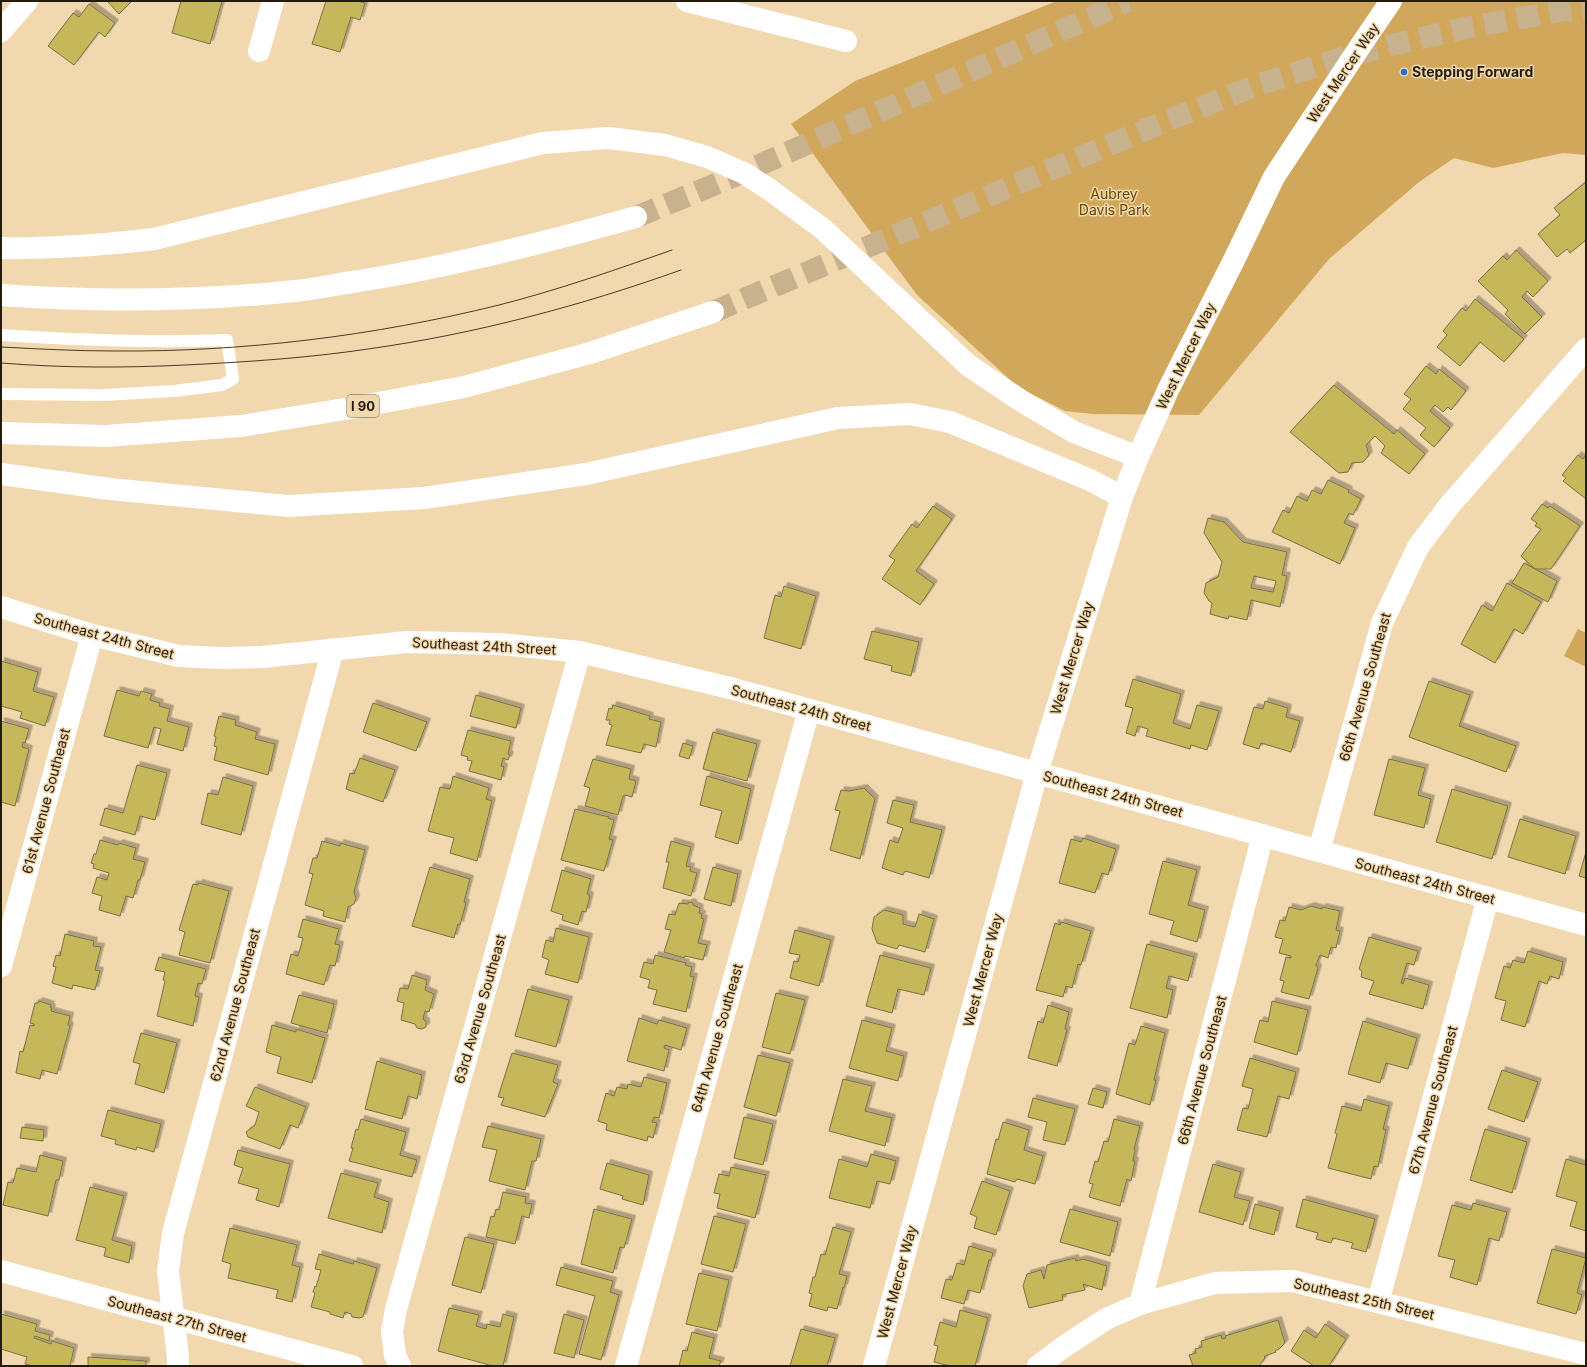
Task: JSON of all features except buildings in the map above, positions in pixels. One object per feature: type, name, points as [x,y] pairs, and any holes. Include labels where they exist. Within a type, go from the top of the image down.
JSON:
[{"type":"main road","points":[[1,32],[27,1]]},
{"type":"main road","points":[[259,51],[273,1]]},
{"type":"main road","points":[[687,1],[846,42]]},
{"type":"main road","name":"West Mercer Way","points":[[874,1366],[1037,773],[1122,497],[1169,388],[1274,177],[1356,51],[1391,1]]},
{"type":"main road","points":[[4,248],[61,248],[154,238],[543,143],[608,138],[665,145],[707,157],[744,173],[770,190],[823,229],[968,365],[1023,402],[1074,432],[1138,457]]},
{"type":"main road","points":[[1,295],[50,298],[149,300],[296,291],[388,276],[476,258],[553,241],[636,217]]},
{"type":"main road","name":"I 90","points":[[1,433],[106,436],[241,426],[357,408],[464,387],[590,353],[713,312]]},
{"type":"main road","name":"66th Avenue Southeast","points":[[1319,851],[1382,623],[1418,548],[1449,506],[1586,349]]},
{"type":"main road","points":[[1,474],[110,489],[288,506],[424,498],[586,474],[838,418],[910,414],[950,422],[1085,478],[1122,497]]},
{"type":"main road","name":"Southeast 24th Street","points":[[1,607],[92,635],[179,656],[220,658],[262,657],[407,642],[500,644],[580,652],[734,689],[1586,925]]},
{"type":"main road","name":"61st Avenue Southeast","points":[[1,966],[92,635]]},
{"type":"main road","name":"62nd Avenue Southeast","points":[[178,1366],[168,1271],[173,1233],[333,649]]},
{"type":"main road","name":"63rd Avenue Southeast","points":[[400,1366],[395,1355],[392,1331],[396,1309],[580,652]]},
{"type":"main road","name":"64th Avenue Southeast","points":[[626,1366],[809,710]]},
{"type":"main road","name":"66th Avenue Southeast","points":[[1140,1304],[1263,836]]},
{"type":"main road","name":"67th Avenue Southeast","points":[[1378,1302],[1488,898]]},
{"type":"main road","name":"Southeast 27th Street","points":[[1,1271],[352,1366]]},
{"type":"main road","name":"Southeast 25th Street","points":[[1038,1366],[1106,1319],[1140,1304],[1215,1283],[1293,1281],[1586,1354]]},
{"type":"lane","points":[[1,335],[61,339],[169,342],[227,340],[233,379],[222,385],[103,396],[1,394]]},
{"type":"green space","name":"Aubrey Davis Park","points":[[1057,1],[1586,1],[1586,155],[1563,153],[1493,168],[1454,158],[1419,182],[1329,259],[1199,415],[1093,414],[1065,411],[1018,387],[917,295],[791,124],[855,81]]},
{"type":"green space","points":[[1578,629],[1586,633],[1586,667],[1564,656]]},
{"type":"tunnel","points":[[636,217],[728,179],[1128,1]]},
{"type":"tunnel","points":[[713,312],[1166,121],[1260,84],[1359,53],[1464,28],[1566,10],[1586,8]]},
{"type":"tram line","points":[[1,347],[86,351],[162,351],[211,349],[308,340],[404,325],[499,305],[565,286],[672,250]]},
{"type":"tram line","points":[[1,363],[70,367],[162,366],[254,361],[345,352],[408,343],[487,327],[566,307],[681,270]]},
{"type":"place","name":"Stepping Forward","points":[[1404,72]]}]
